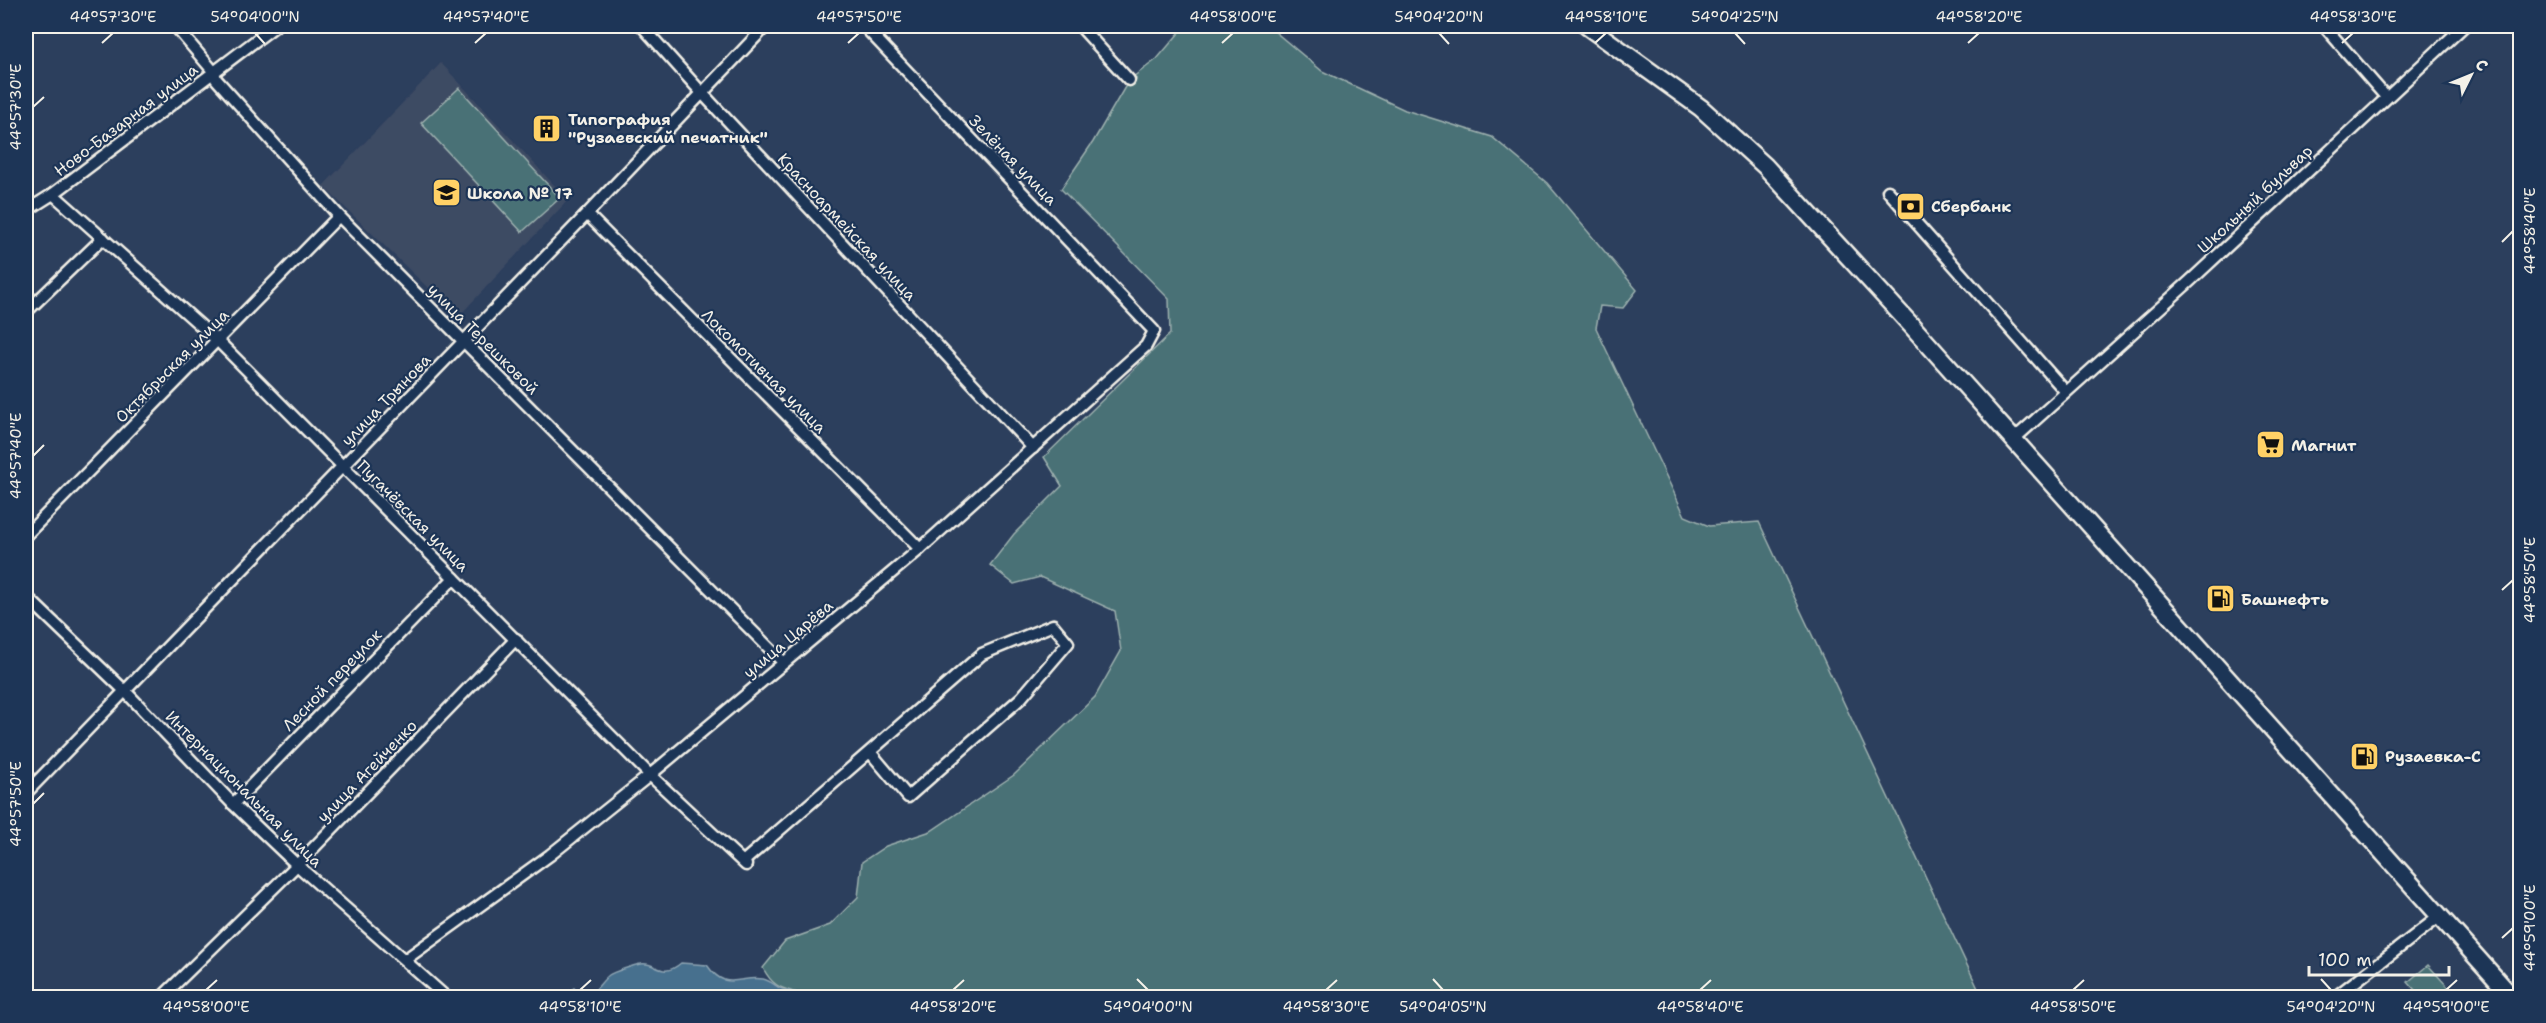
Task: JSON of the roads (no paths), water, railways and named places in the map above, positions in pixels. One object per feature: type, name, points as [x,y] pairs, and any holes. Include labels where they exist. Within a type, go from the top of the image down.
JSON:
[{"type":"main road","points":[[1587,26],[1701,108],[1765,166],[2512,998]]},
{"type":"street","name":"улица Терешковой","points":[[175,26],[214,72],[216,79],[339,216],[783,663]]},
{"type":"street","name":"Ново-Базарная улица","points":[[26,212],[275,26]]},
{"type":"street","name":"Красноармейская улица","points":[[642,26],[1033,448]]},
{"type":"street","name":"улица Трынова","points":[[26,793],[465,341],[766,26]]},
{"type":"street","name":"Зелёная улица","points":[[864,26],[1141,316]]},
{"type":"street","points":[[1080,26],[1129,80]]},
{"type":"street","points":[[2324,26],[2385,97]]},
{"type":"street","name":"Школьный бульвар","points":[[2013,440],[2190,281],[2385,97],[2464,26]]},
{"type":"street","points":[[1888,191],[2066,392]]},
{"type":"street","name":"Пугачёвская улица","points":[[53,194],[218,341],[650,775],[745,863],[870,752]]},
{"type":"street","name":"Локомотивная улица","points":[[587,214],[920,549]]},
{"type":"street","name":"Октябрьская улица","points":[[26,535],[339,216]]},
{"type":"street","points":[[26,312],[104,238]]},
{"type":"street","name":"улица Царёва","points":[[405,959],[550,855],[650,775],[920,549],[1146,346],[1154,331],[1141,316]]},
{"type":"street","name":"Лесной переулок","points":[[233,804],[454,578]]},
{"type":"street","name":"Интернациональная улица","points":[[26,596],[125,691],[233,804],[297,865],[447,998]]},
{"type":"street","points":[[1053,625],[1068,643],[1022,698],[908,797],[870,752],[982,654],[1053,625]]},
{"type":"street","name":"улица Агейченко","points":[[161,998],[297,865],[516,639]]},
{"type":"street","points":[[2334,998],[2440,916]]},
{"type":"place","name":"Типография \"Рузаевский печатник\"","points":[[547,128]]},
{"type":"place","name":"Школа № 17","points":[[446,193]]},
{"type":"place","name":"Сбербанк","points":[[1910,206]]},
{"type":"place","name":"Магнит","points":[[2270,445]]},
{"type":"place","name":"Башнефть","points":[[2220,599]]},
{"type":"place","name":"Рузаевка-С","points":[[2364,756]]}]
